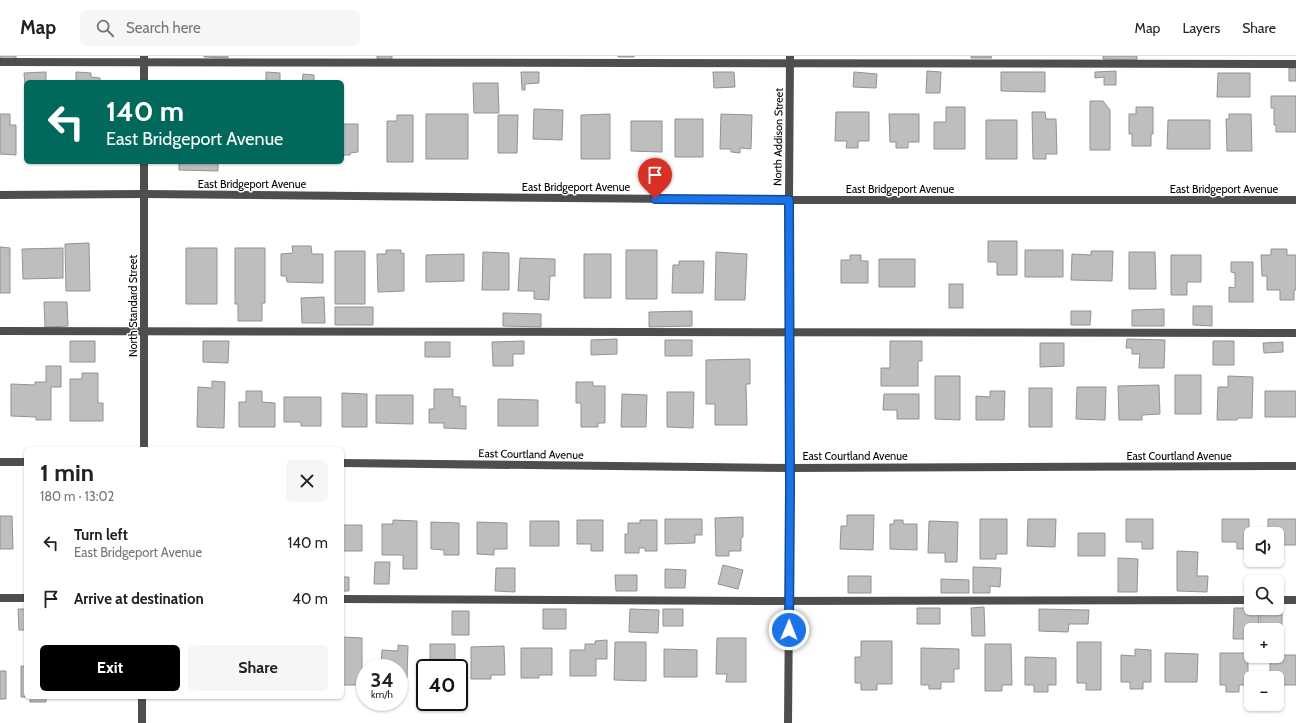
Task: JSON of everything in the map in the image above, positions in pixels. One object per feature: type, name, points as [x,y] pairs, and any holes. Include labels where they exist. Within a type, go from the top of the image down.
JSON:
[{"type":"street","points":[[144,59],[144,80]]},
{"type":"street","points":[[0,62],[144,59],[790,59],[1296,64]]},
{"type":"street","name":"North Addison Street","points":[[788,723],[790,468],[790,59]]},
{"type":"street","name":"North Standard Street","points":[[144,164],[144,447]]},
{"type":"street","name":"East Bridgeport Avenue","points":[[0,195],[143,194],[789,200],[1296,200]]},
{"type":"street","points":[[0,331],[144,330],[789,333],[1296,333]]},
{"type":"street","points":[[0,462],[24,462]]},
{"type":"street","name":"East Courtland Avenue","points":[[344,463],[790,468],[1296,466]]},
{"type":"street","points":[[0,598],[24,598]]},
{"type":"street","points":[[344,599],[789,602],[1244,600]]},
{"type":"street","points":[[1284,600],[1296,600]]},
{"type":"street","points":[[142,699],[142,723]]},
{"type":"building","points":[[0,56],[16,56],[16,59],[0,59]]},
{"type":"building","points":[[228,56],[228,58],[204,57]]},
{"type":"building","points":[[377,56],[392,56],[392,59],[377,59]]},
{"type":"building","points":[[634,56],[634,57],[618,57]]},
{"type":"building","points":[[971,56],[991,56],[992,58],[971,58]]},
{"type":"building","points":[[1103,56],[1137,56],[1137,60],[1103,59]]},
{"type":"building","points":[[1289,68],[1296,68],[1296,81],[1289,81]]},
{"type":"building","points":[[927,71],[941,72],[940,93],[926,93]]},
{"type":"building","points":[[1116,71],[1116,85],[1104,85],[1104,77],[1095,78],[1095,72]]},
{"type":"building","points":[[46,72],[46,80],[25,80],[24,73]]},
{"type":"building","points":[[76,72],[91,73],[91,77],[100,78],[100,80],[76,80]]},
{"type":"building","points":[[266,72],[280,73],[280,80],[266,80]]},
{"type":"building","points":[[521,72],[539,72],[539,83],[525,84],[525,90],[522,90]]},
{"type":"building","points":[[713,72],[734,72],[735,87],[714,88]]},
{"type":"building","points":[[854,72],[877,74],[876,88],[853,87]]},
{"type":"building","points":[[1001,72],[1045,72],[1045,92],[1001,91]]},
{"type":"building","points":[[1218,73],[1250,73],[1250,97],[1217,97]]},
{"type":"building","points":[[303,74],[314,75],[314,80],[302,80]]},
{"type":"building","points":[[473,83],[498,83],[499,113],[474,113]]},
{"type":"building","points":[[1271,96],[1296,96],[1296,132],[1276,132],[1276,125],[1274,125],[1274,108],[1271,108]]},
{"type":"building","points":[[1090,101],[1103,101],[1110,110],[1110,150],[1090,150]]},
{"type":"building","points":[[946,107],[965,107],[965,149],[934,149],[934,122],[946,122]]},
{"type":"building","points":[[1136,107],[1153,107],[1153,134],[1151,134],[1151,146],[1132,146],[1132,134],[1129,134],[1129,114],[1136,114]]},
{"type":"building","points":[[534,109],[563,110],[562,140],[533,139]]},
{"type":"building","points":[[836,112],[869,112],[869,141],[858,141],[858,148],[846,148],[847,141],[835,141]]},
{"type":"building","points":[[1032,112],[1045,112],[1046,119],[1056,119],[1057,154],[1046,154],[1046,159],[1033,159]]},
{"type":"building","points":[[0,114],[10,114],[10,125],[16,125],[16,155],[0,154]]},
{"type":"building","points":[[426,114],[468,114],[468,159],[426,159]]},
{"type":"building","points":[[610,114],[610,159],[581,159],[581,115]]},
{"type":"building","points":[[721,114],[752,115],[751,149],[740,148],[740,153],[731,152],[731,149],[720,149]]},
{"type":"building","points":[[889,114],[919,114],[919,142],[908,142],[908,148],[896,148],[896,142],[890,142]]},
{"type":"building","points":[[1229,114],[1251,114],[1252,151],[1227,151],[1226,119],[1229,119]]},
{"type":"building","points":[[397,115],[413,115],[413,162],[387,162],[387,121],[397,121]]},
{"type":"building","points":[[498,115],[518,115],[517,153],[498,153]]},
{"type":"building","points":[[675,119],[703,119],[703,157],[675,157]]},
{"type":"building","points":[[986,120],[1017,120],[1017,159],[986,159]]},
{"type":"building","points":[[1168,120],[1210,120],[1210,149],[1167,149]]},
{"type":"building","points":[[631,121],[662,121],[662,152],[631,151]]},
{"type":"building","points":[[344,124],[358,124],[358,152],[350,153],[350,155],[344,155]]},
{"type":"building","points":[[179,164],[218,164],[218,171],[179,170]]},
{"type":"building","points":[[988,241],[1017,241],[1017,275],[997,275],[997,262],[988,262]]},
{"type":"building","points":[[89,243],[90,291],[66,291],[65,244]]},
{"type":"building","points":[[292,246],[311,246],[312,254],[323,254],[323,283],[287,282],[286,276],[281,276],[281,254],[293,253]]},
{"type":"building","points":[[0,247],[10,248],[10,293],[0,293]]},
{"type":"building","points":[[63,248],[63,278],[23,279],[22,249]]},
{"type":"building","points":[[186,248],[217,248],[217,304],[186,304]]},
{"type":"building","points":[[235,248],[265,248],[265,303],[262,303],[262,321],[238,321],[238,304],[235,304]]},
{"type":"building","points":[[1271,249],[1287,249],[1287,255],[1296,255],[1296,290],[1294,290],[1294,300],[1280,300],[1280,290],[1267,290],[1267,276],[1262,276],[1261,255],[1271,255]]},
{"type":"building","points":[[386,250],[401,250],[401,254],[404,253],[404,291],[378,292],[377,254],[386,254]]},
{"type":"building","points":[[626,250],[657,250],[657,299],[626,299]]},
{"type":"building","points":[[1025,250],[1063,250],[1063,277],[1025,277]]},
{"type":"building","points":[[335,251],[365,251],[365,304],[335,304]]},
{"type":"building","points":[[1091,251],[1113,251],[1112,281],[1071,280],[1072,254],[1091,255]]},
{"type":"building","points":[[483,252],[509,253],[509,290],[482,290]]},
{"type":"building","points":[[716,252],[747,254],[745,300],[715,300]]},
{"type":"building","points":[[1129,252],[1155,252],[1156,289],[1129,289]]},
{"type":"building","points":[[464,254],[464,281],[426,282],[426,255]]},
{"type":"building","points":[[584,254],[611,254],[611,298],[584,298]]},
{"type":"building","points":[[850,255],[861,255],[861,261],[868,261],[868,283],[841,283],[841,260],[850,260]]},
{"type":"building","points":[[1171,255],[1201,255],[1201,282],[1187,282],[1187,295],[1171,295]]},
{"type":"building","points":[[520,258],[555,259],[555,276],[550,276],[549,300],[534,299],[534,291],[518,291]]},
{"type":"building","points":[[879,259],[915,259],[915,287],[879,287]]},
{"type":"building","points":[[679,261],[704,261],[703,293],[672,293],[673,265],[679,265]]},
{"type":"building","points":[[1231,262],[1253,262],[1253,302],[1229,302],[1229,287],[1235,288],[1235,273],[1231,272]]},
{"type":"building","points":[[949,284],[963,284],[963,308],[949,308]]},
{"type":"building","points":[[324,297],[325,323],[302,323],[301,298]]},
{"type":"building","points":[[44,302],[67,302],[68,326],[45,327]]},
{"type":"building","points":[[1193,306],[1212,306],[1212,326],[1193,325]]},
{"type":"building","points":[[335,307],[373,307],[373,325],[335,325]]},
{"type":"building","points":[[1164,309],[1164,326],[1132,326],[1132,310]]},
{"type":"building","points":[[692,311],[692,326],[649,327],[649,312]]},
{"type":"building","points":[[1071,311],[1091,311],[1090,325],[1071,325]]},
{"type":"building","points":[[503,313],[541,314],[541,327],[503,326]]},
{"type":"building","points":[[617,339],[617,354],[591,355],[591,340]]},
{"type":"building","points":[[1127,339],[1165,340],[1164,368],[1139,368],[1140,354],[1132,354],[1132,348],[1126,348]]},
{"type":"building","points":[[665,340],[692,340],[692,356],[665,356]]},
{"type":"building","points":[[70,341],[95,341],[95,362],[70,362]]},
{"type":"building","points":[[203,341],[229,341],[228,363],[203,362]]},
{"type":"building","points":[[524,341],[524,354],[513,354],[513,366],[493,366],[492,342]]},
{"type":"building","points":[[890,341],[922,341],[922,361],[918,361],[918,386],[881,386],[881,368],[890,368]]},
{"type":"building","points":[[1213,341],[1234,341],[1234,365],[1213,365]]},
{"type":"building","points":[[425,342],[450,342],[450,357],[425,357]]},
{"type":"building","points":[[1283,342],[1283,352],[1264,353],[1263,343]]},
{"type":"building","points":[[1040,343],[1064,343],[1064,366],[1040,367]]},
{"type":"building","points":[[750,359],[750,384],[746,384],[747,425],[715,425],[715,404],[706,404],[706,360]]},
{"type":"building","points":[[46,366],[61,366],[61,387],[51,387],[51,420],[36,420],[36,417],[11,416],[11,384],[35,385],[35,382],[46,382]]},
{"type":"building","points":[[82,373],[98,373],[98,403],[103,403],[103,421],[70,421],[70,379],[82,379]]},
{"type":"building","points":[[1175,375],[1201,375],[1201,414],[1175,414]]},
{"type":"building","points":[[935,376],[960,376],[960,420],[935,419]]},
{"type":"building","points":[[1228,376],[1253,377],[1252,418],[1217,420],[1218,387],[1228,387]]},
{"type":"building","points":[[212,381],[225,382],[224,428],[197,427],[198,387],[212,388]]},
{"type":"building","points":[[576,382],[593,382],[593,386],[605,386],[605,423],[598,423],[598,427],[581,427],[581,403],[576,403]]},
{"type":"building","points":[[1159,385],[1160,414],[1142,415],[1142,420],[1119,420],[1118,386]]},
{"type":"building","points":[[1077,387],[1106,387],[1105,420],[1076,419]]},
{"type":"building","points":[[1029,388],[1052,388],[1052,427],[1029,427]]},
{"type":"building","points":[[434,389],[453,389],[453,397],[460,397],[460,406],[466,406],[466,429],[444,428],[444,423],[429,423],[429,409],[434,409]]},
{"type":"building","points":[[246,391],[262,391],[262,402],[275,403],[275,427],[239,427],[239,402],[246,402]]},
{"type":"building","points":[[990,391],[1005,391],[1004,420],[976,420],[976,396],[990,397]]},
{"type":"building","points":[[1265,391],[1296,391],[1296,417],[1265,417]]},
{"type":"building","points":[[667,392],[694,392],[693,428],[667,427]]},
{"type":"building","points":[[342,393],[367,394],[367,427],[342,427]]},
{"type":"building","points":[[622,394],[647,395],[646,427],[621,427]]},
{"type":"building","points":[[884,394],[919,394],[919,419],[897,419],[897,410],[883,410]]},
{"type":"building","points":[[376,395],[413,395],[413,424],[376,423]]},
{"type":"building","points":[[284,397],[321,397],[321,426],[301,426],[301,422],[284,422]]},
{"type":"building","points":[[498,399],[538,400],[538,426],[498,426]]},
{"type":"building","points":[[847,515],[874,515],[873,550],[840,549],[841,526],[847,526]]},
{"type":"building","points":[[0,516],[12,516],[13,549],[0,549]]},
{"type":"building","points":[[743,517],[741,551],[729,551],[729,556],[716,556],[715,518]]},
{"type":"building","points":[[665,519],[702,519],[702,535],[695,535],[695,543],[665,544]]},
{"type":"building","points":[[980,519],[1007,519],[1007,554],[996,554],[996,559],[980,559]]},
{"type":"building","points":[[1028,519],[1056,519],[1055,547],[1027,546]]},
{"type":"building","points":[[1126,519],[1153,519],[1153,549],[1142,549],[1142,542],[1126,542]]},
{"type":"building","points":[[1222,519],[1249,519],[1249,527],[1244,527],[1244,549],[1237,549],[1237,542],[1222,542]]},
{"type":"building","points":[[1268,519],[1296,519],[1296,545],[1284,545],[1284,527],[1268,527]]},
{"type":"building","points":[[393,520],[417,521],[417,569],[403,569],[403,555],[382,555],[382,524],[393,524]]},
{"type":"building","points":[[577,520],[603,520],[603,551],[591,551],[591,544],[577,544]]},
{"type":"building","points":[[640,520],[657,520],[657,551],[645,551],[645,548],[639,548],[639,553],[625,553],[625,534],[628,534],[628,523],[640,523]]},
{"type":"building","points":[[894,520],[903,520],[903,524],[917,524],[917,550],[890,549],[890,524],[894,524]]},
{"type":"building","points":[[530,521],[559,521],[559,546],[530,546]]},
{"type":"building","points":[[929,521],[958,522],[957,562],[945,562],[945,553],[928,553]]},
{"type":"building","points":[[431,522],[459,523],[459,555],[444,555],[444,550],[431,549]]},
{"type":"building","points":[[477,522],[507,523],[507,549],[494,549],[494,555],[477,554]]},
{"type":"building","points":[[344,525],[362,525],[362,551],[344,551]]},
{"type":"building","points":[[1078,533],[1105,533],[1105,556],[1078,556]]},
{"type":"building","points":[[1177,551],[1198,552],[1197,576],[1208,576],[1207,592],[1177,591]]},
{"type":"building","points":[[1118,558],[1138,559],[1137,592],[1118,592]]},
{"type":"building","points":[[375,562],[390,562],[389,584],[374,584]]},
{"type":"building","points":[[723,565],[743,570],[738,589],[718,584]]},
{"type":"building","points":[[973,567],[1001,568],[1000,587],[990,586],[990,593],[973,593]]},
{"type":"building","points":[[496,568],[515,568],[515,592],[495,591]]},
{"type":"building","points":[[665,569],[686,570],[685,588],[665,588]]},
{"type":"building","points":[[615,575],[637,575],[637,591],[616,591]]},
{"type":"building","points":[[848,576],[871,576],[871,593],[848,593]]},
{"type":"building","points":[[344,577],[349,577],[349,591],[344,591]]},
{"type":"building","points":[[941,579],[969,580],[969,593],[941,593]]},
{"type":"building","points":[[984,607],[985,636],[972,636],[971,608]]},
{"type":"building","points":[[917,608],[940,608],[940,624],[917,624]]},
{"type":"building","points":[[1234,608],[1244,608],[1244,615],[1259,615],[1258,623],[1244,623],[1244,639],[1233,639]]},
{"type":"building","points":[[18,609],[24,609],[24,630],[19,630]]},
{"type":"building","points":[[543,609],[566,609],[566,629],[543,629]]},
{"type":"building","points":[[630,609],[659,610],[658,633],[629,632]]},
{"type":"building","points":[[663,609],[683,609],[683,626],[663,626]]},
{"type":"building","points":[[1039,609],[1089,610],[1088,624],[1069,624],[1068,632],[1039,631]]},
{"type":"building","points":[[452,611],[469,611],[469,635],[452,635]]},
{"type":"building","points":[[1260,615],[1282,615],[1282,623],[1260,623]]},
{"type":"building","points":[[344,637],[362,638],[362,659],[356,659],[356,685],[344,685]]},
{"type":"building","points":[[717,638],[746,638],[746,682],[726,682],[727,674],[716,674]]},
{"type":"building","points":[[607,640],[607,659],[596,659],[596,676],[570,676],[570,650],[585,650],[585,644],[595,644],[595,641]]},
{"type":"building","points":[[861,641],[892,641],[892,684],[877,684],[877,690],[861,690],[861,683],[855,683],[855,657],[861,657]]},
{"type":"building","points":[[615,642],[646,642],[646,681],[614,680]]},
{"type":"building","points":[[1077,642],[1101,642],[1101,690],[1086,690],[1086,683],[1077,683]]},
{"type":"building","points":[[430,644],[455,644],[455,659],[430,659]]},
{"type":"building","points":[[985,644],[1011,644],[1012,685],[1002,685],[1002,691],[985,691]]},
{"type":"building","points":[[398,645],[408,646],[408,659],[382,659],[382,650],[398,651]]},
{"type":"building","points":[[504,646],[505,675],[491,675],[491,679],[471,679],[471,647]]},
{"type":"building","points":[[521,648],[552,648],[552,675],[539,675],[539,678],[521,678]]},
{"type":"building","points":[[921,648],[959,649],[959,669],[954,669],[954,682],[941,682],[941,689],[929,689],[929,685],[921,685]]},
{"type":"building","points":[[664,649],[697,650],[697,677],[664,677]]},
{"type":"building","points":[[1135,649],[1151,650],[1151,682],[1143,682],[1143,689],[1130,689],[1130,682],[1121,682],[1121,655],[1135,656]]},
{"type":"building","points":[[1165,653],[1198,654],[1197,682],[1165,682]]},
{"type":"building","points":[[1220,653],[1244,653],[1244,663],[1248,663],[1248,671],[1244,671],[1244,685],[1239,685],[1239,692],[1226,692],[1226,685],[1220,685]]},
{"type":"building","points":[[1284,655],[1296,655],[1296,685],[1284,685],[1284,671],[1270,671],[1270,663],[1284,663]]},
{"type":"building","points":[[1025,657],[1056,658],[1056,685],[1048,685],[1048,692],[1034,692],[1034,685],[1025,685]]},
{"type":"building","points":[[21,666],[24,666],[24,697],[21,697]]},
{"type":"building","points":[[0,671],[6,671],[6,699],[0,699]]},
{"type":"building","points":[[30,699],[46,699],[46,702],[30,702]]},
{"type":"route","points":[[655,199],[789,200],[789,630]]}]
